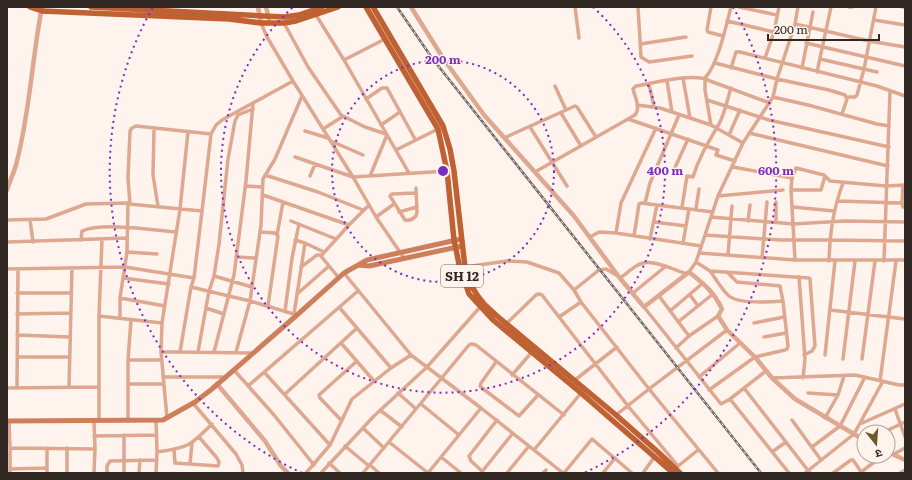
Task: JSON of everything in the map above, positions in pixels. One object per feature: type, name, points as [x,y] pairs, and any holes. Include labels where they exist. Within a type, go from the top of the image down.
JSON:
[{"type":"main road","points":[[30,7],[42,9],[229,19],[284,24],[338,7]]},
{"type":"main road","points":[[91,7],[164,9],[284,17],[298,15],[322,7]]},
{"type":"main road","name":"SH 12","points":[[366,7],[438,128],[447,171],[458,264],[469,294],[616,415],[677,470]]},
{"type":"main road","name":"SH 12","points":[[374,7],[443,126],[450,149],[454,171],[465,267],[471,285],[482,306],[493,320],[655,456],[677,470]]},
{"type":"main road","points":[[8,421],[163,420],[193,403],[217,384],[344,273],[367,260],[461,239]]},
{"type":"main road","points":[[358,265],[369,266],[462,246]]},
{"type":"street","points":[[258,7],[261,22],[267,37],[376,217],[404,258]]},
{"type":"street","points":[[266,7],[270,23]]},
{"type":"street","points":[[411,7],[443,58],[484,115],[574,216],[620,278],[721,404],[730,399],[766,371]]},
{"type":"street","points":[[575,7],[579,38]]},
{"type":"street","points":[[638,7],[641,57],[647,62],[692,56]]},
{"type":"street","points":[[712,7],[707,30],[708,32],[723,36]]},
{"type":"street","points":[[710,125],[705,78],[715,63],[731,7]]},
{"type":"street","points":[[739,7],[777,15]]},
{"type":"street","points":[[766,58],[774,32],[779,7]]},
{"type":"street","points":[[644,307],[689,272],[695,262],[718,196],[743,143],[773,97],[782,62],[795,24],[798,7]]},
{"type":"street","points":[[817,72],[831,7]]},
{"type":"street","points":[[715,63],[777,79],[829,90],[847,97],[856,96],[864,69],[876,7]]},
{"type":"street","points":[[7,190],[18,155],[26,114],[36,40],[42,9]]},
{"type":"street","points":[[802,68],[813,12]]},
{"type":"street","points":[[316,15],[344,60],[409,174]]},
{"type":"street","points":[[874,20],[905,25]]},
{"type":"street","points":[[727,21],[774,32]]},
{"type":"street","points":[[284,24],[308,66],[342,117],[365,127],[387,134]]},
{"type":"street","points":[[795,24],[905,48]]},
{"type":"street","points":[[640,44],[686,37]]},
{"type":"street","points":[[344,60],[385,39]]},
{"type":"street","points":[[806,43],[822,48],[905,66]]},
{"type":"street","points":[[731,68],[735,54],[738,51],[860,82],[905,96]]},
{"type":"street","points":[[820,59],[877,72]]},
{"type":"street","points":[[535,172],[553,163],[637,113],[637,105],[633,90],[634,87],[682,78],[698,77],[705,78],[770,102]]},
{"type":"street","points":[[682,78],[690,118]]},
{"type":"street","points":[[180,352],[191,287],[194,278],[211,134],[216,125],[222,120],[293,81]]},
{"type":"street","points":[[667,81],[672,112]]},
{"type":"street","points":[[649,84],[654,107]]},
{"type":"street","points":[[555,86],[566,110]]},
{"type":"street","points":[[366,98],[386,88],[415,139]]},
{"type":"street","points":[[682,207],[687,176],[693,177],[706,145],[719,123],[731,88]]},
{"type":"street","points":[[884,261],[890,91]]},
{"type":"street","points":[[236,352],[250,301],[255,258],[260,232],[264,175],[275,159],[302,96]]},
{"type":"street","points":[[773,97],[889,126]]},
{"type":"street","points":[[842,114],[847,97]]},
{"type":"street","points":[[707,100],[726,105],[760,118],[889,147]]},
{"type":"street","points":[[214,352],[229,296],[236,257],[246,186],[253,104]]},
{"type":"street","points":[[637,105],[654,107],[672,112],[716,127],[743,143]]},
{"type":"street","points":[[504,138],[575,106],[596,137]]},
{"type":"street","points":[[198,352],[219,244],[234,121],[236,116],[253,109]]},
{"type":"street","points":[[729,135],[740,110]]},
{"type":"street","points":[[381,125],[400,112]]},
{"type":"street","points":[[561,113],[582,146]]},
{"type":"street","points":[[646,203],[650,183],[679,115]]},
{"type":"street","points":[[323,129],[342,117]]},
{"type":"street","points":[[628,119],[706,145],[718,150],[716,155],[735,161]]},
{"type":"street","points":[[120,318],[120,298],[127,252],[130,131],[134,127],[211,134]]},
{"type":"street","points":[[530,127],[566,186]]},
{"type":"street","points":[[396,150],[438,128]]},
{"type":"street","points":[[616,233],[621,203],[656,128]]},
{"type":"street","points":[[154,129],[153,175],[158,206]]},
{"type":"street","points":[[305,131],[329,139],[363,155]]},
{"type":"street","points":[[166,418],[161,352],[162,323],[171,275],[180,209],[188,132]]},
{"type":"street","points":[[749,133],[888,166]]},
{"type":"street","points":[[370,176],[387,134]]},
{"type":"street","points":[[673,172],[688,139]]},
{"type":"street","points":[[295,157],[353,177],[447,171]]},
{"type":"street","points":[[310,176],[315,164]]},
{"type":"street","points":[[733,167],[792,178]]},
{"type":"street","points":[[795,260],[792,178],[794,170],[798,168],[825,176],[830,181],[886,186],[904,185],[902,203],[903,207],[905,207]]},
{"type":"street","points":[[264,175],[318,192],[363,210]]},
{"type":"street","points":[[792,190],[821,190],[825,176]]},
{"type":"street","points":[[829,261],[832,222],[843,183]]},
{"type":"street","points":[[246,186],[262,187]]},
{"type":"street","points":[[416,188],[417,208],[416,216],[403,220],[390,198],[391,195],[416,193]]},
{"type":"street","points":[[696,209],[699,189]]},
{"type":"street","points":[[718,196],[783,190]]},
{"type":"street","points":[[262,195],[349,224]]},
{"type":"street","points":[[837,201],[902,203]]},
{"type":"street","points":[[268,306],[277,235],[283,202]]},
{"type":"street","points":[[762,258],[767,202]]},
{"type":"street","points":[[776,202],[776,222]]},
{"type":"street","points":[[634,236],[639,204],[646,203],[713,212]]},
{"type":"street","points":[[7,220],[46,219],[86,204],[129,204],[202,211]]},
{"type":"street","points":[[376,217],[394,204]]},
{"type":"street","points":[[301,268],[317,255],[323,254],[349,224],[369,205]]},
{"type":"street","points":[[650,239],[657,205]]},
{"type":"street","points":[[748,220],[750,205]]},
{"type":"street","points":[[728,255],[732,206]]},
{"type":"street","points":[[793,207],[834,211]]},
{"type":"street","points":[[399,212],[417,208]]},
{"type":"street","points":[[683,243],[689,209]]},
{"type":"street","points":[[711,217],[731,220],[793,224],[832,222],[905,222]]},
{"type":"street","points":[[30,220],[33,242]]},
{"type":"street","points":[[291,221],[336,238]]},
{"type":"street","points":[[654,222],[686,226]]},
{"type":"street","points":[[285,311],[295,240],[299,224]]},
{"type":"street","points":[[81,240],[81,232],[85,230],[109,227],[127,227],[176,232]]},
{"type":"street","points":[[260,232],[277,235]]},
{"type":"street","points":[[590,237],[597,233],[616,233],[701,246]]},
{"type":"street","points":[[705,235],[794,241],[905,241]]},
{"type":"street","points":[[7,242],[127,238]]},
{"type":"street","points":[[94,473],[94,436],[99,387],[99,316],[102,239]]},
{"type":"street","points":[[295,240],[305,243],[323,254],[329,266],[339,278]]},
{"type":"street","points":[[191,287],[296,314],[297,295],[305,243]]},
{"type":"street","points":[[127,252],[157,254]]},
{"type":"street","points":[[699,253],[795,260],[905,260]]},
{"type":"street","points":[[236,257],[255,258]]},
{"type":"street","points":[[465,267],[507,260],[526,262],[560,273],[649,389],[718,473]]},
{"type":"street","points":[[825,355],[835,261]]},
{"type":"street","points":[[842,359],[855,261]]},
{"type":"street","points":[[862,359],[875,261]]},
{"type":"street","points":[[860,424],[882,381],[881,373],[896,261]]},
{"type":"street","points":[[620,278],[639,264],[652,262],[689,272],[703,283],[713,294],[722,309],[718,316],[689,336],[676,348]]},
{"type":"street","points":[[695,262],[710,271],[727,294],[733,298],[756,302],[783,301]]},
{"type":"street","points":[[297,295],[329,266]]},
{"type":"street","points":[[633,293],[666,266]]},
{"type":"street","points":[[69,387],[72,268]]},
{"type":"street","points":[[7,269],[125,268],[194,278]]},
{"type":"street","points":[[17,387],[18,269]]},
{"type":"street","points":[[574,290],[599,270],[606,270],[620,278]]},
{"type":"street","points":[[710,271],[808,278],[811,282],[815,346],[805,358]]},
{"type":"street","points":[[709,390],[757,356],[787,349],[783,301],[780,287],[737,282],[727,272]]},
{"type":"street","points":[[344,273],[411,355],[564,473],[592,439],[632,473]]},
{"type":"street","points":[[214,276],[252,287]]},
{"type":"street","points":[[799,277],[805,358],[803,378]]},
{"type":"street","points":[[123,278],[169,284]]},
{"type":"street","points":[[670,311],[703,283]]},
{"type":"street","points":[[248,386],[358,291]]},
{"type":"street","points":[[17,293],[72,293]]},
{"type":"street","points":[[690,294],[698,306]]},
{"type":"street","points":[[678,322],[713,294]]},
{"type":"street","points":[[506,324],[536,295],[542,295],[677,470],[698,450]]},
{"type":"street","points":[[659,296],[689,336]]},
{"type":"street","points":[[120,298],[165,306]]},
{"type":"street","points":[[558,317],[581,302]]},
{"type":"street","points":[[321,473],[345,446],[426,366],[482,306]]},
{"type":"street","points":[[339,307],[391,368]]},
{"type":"street","points":[[206,308],[224,314]]},
{"type":"street","points":[[830,310],[905,319]]},
{"type":"street","points":[[17,314],[71,313]]},
{"type":"street","points":[[99,316],[162,323]]},
{"type":"street","points":[[718,316],[727,330],[740,343],[757,356],[772,378],[795,399],[854,434]]},
{"type":"street","points":[[754,323],[784,317]]},
{"type":"street","points":[[128,420],[128,360],[131,320]]},
{"type":"street","points":[[285,394],[357,328]]},
{"type":"street","points":[[616,415],[727,330]]},
{"type":"street","points":[[764,337],[786,333]]},
{"type":"street","points":[[17,335],[70,337]]},
{"type":"street","points":[[341,343],[374,381]]},
{"type":"street","points":[[699,377],[740,343]]},
{"type":"street","points":[[363,473],[471,344],[476,345],[512,375],[564,414]]},
{"type":"street","points":[[574,380],[617,346]]},
{"type":"street","points":[[161,352],[254,353]]},
{"type":"street","points":[[512,375],[532,352]]},
{"type":"street","points":[[306,473],[330,445],[352,399],[391,368],[411,355]]},
{"type":"street","points":[[17,358],[70,357]]},
{"type":"street","points":[[128,360],[162,360]]},
{"type":"street","points":[[341,420],[320,398],[319,395],[357,361]]},
{"type":"street","points":[[496,362],[480,384],[482,388],[519,416],[538,395]]},
{"type":"street","points":[[234,370],[274,415],[314,465]]},
{"type":"street","points":[[264,372],[330,445]]},
{"type":"street","points":[[163,377],[226,376]]},
{"type":"street","points":[[772,378],[844,376],[865,377],[905,385]]},
{"type":"street","points":[[825,418],[838,395],[844,376]]},
{"type":"street","points":[[812,446],[840,426],[865,377]]},
{"type":"street","points":[[128,384],[164,384]]},
{"type":"street","points":[[217,384],[265,441],[288,473]]},
{"type":"street","points":[[7,388],[99,387]]},
{"type":"street","points":[[744,388],[807,472],[854,434],[856,431]]},
{"type":"street","points":[[398,393],[416,409]]},
{"type":"street","points":[[534,450],[581,393]]},
{"type":"street","points":[[808,393],[838,395]]},
{"type":"street","points":[[730,399],[789,473]]},
{"type":"street","points":[[193,403],[239,457],[243,473]]},
{"type":"street","points":[[421,404],[459,435]]},
{"type":"street","points":[[860,424],[905,404]]},
{"type":"street","points":[[389,442],[428,473],[481,408]]},
{"type":"street","points":[[895,409],[903,423],[905,437]]},
{"type":"street","points":[[380,410],[402,427]]},
{"type":"street","points":[[156,420],[156,473]]},
{"type":"street","points":[[497,420],[468,456],[481,472],[513,433]]},
{"type":"street","points":[[792,420],[821,460]]},
{"type":"street","points":[[8,421],[10,471],[47,468]]},
{"type":"street","points":[[157,452],[182,448],[192,443],[212,424]]},
{"type":"street","points":[[363,428],[384,448]]},
{"type":"street","points":[[94,436],[156,435]]},
{"type":"street","points":[[124,436],[124,473]]},
{"type":"street","points":[[174,450],[175,463],[216,467],[219,466],[217,458],[199,437]]},
{"type":"street","points":[[772,452],[786,442]]},
{"type":"street","points":[[190,464],[192,443]]},
{"type":"street","points":[[345,446],[380,473]]},
{"type":"street","points":[[507,473],[529,446]]},
{"type":"street","points":[[10,448],[95,449]]},
{"type":"street","points":[[47,448],[47,473]]},
{"type":"street","points":[[67,448],[67,473]]},
{"type":"street","points":[[896,453],[905,448]]},
{"type":"street","points":[[896,455],[905,460]]},
{"type":"street","points":[[643,473],[655,456]]},
{"type":"street","points":[[441,457],[461,473]]},
{"type":"street","points":[[603,473],[615,458]]},
{"type":"street","points":[[107,473],[106,466],[108,462],[124,460],[157,460]]},
{"type":"street","points":[[140,460],[140,473]]},
{"type":"street","points":[[833,473],[851,460],[853,460],[861,473],[872,464]]},
{"type":"street","points":[[329,464],[340,473]]},
{"type":"street","points":[[282,466],[282,473]]},
{"type":"street","points":[[900,473],[905,470]]},
{"type":"railway","points":[[397,7],[432,58],[761,473]]}]
